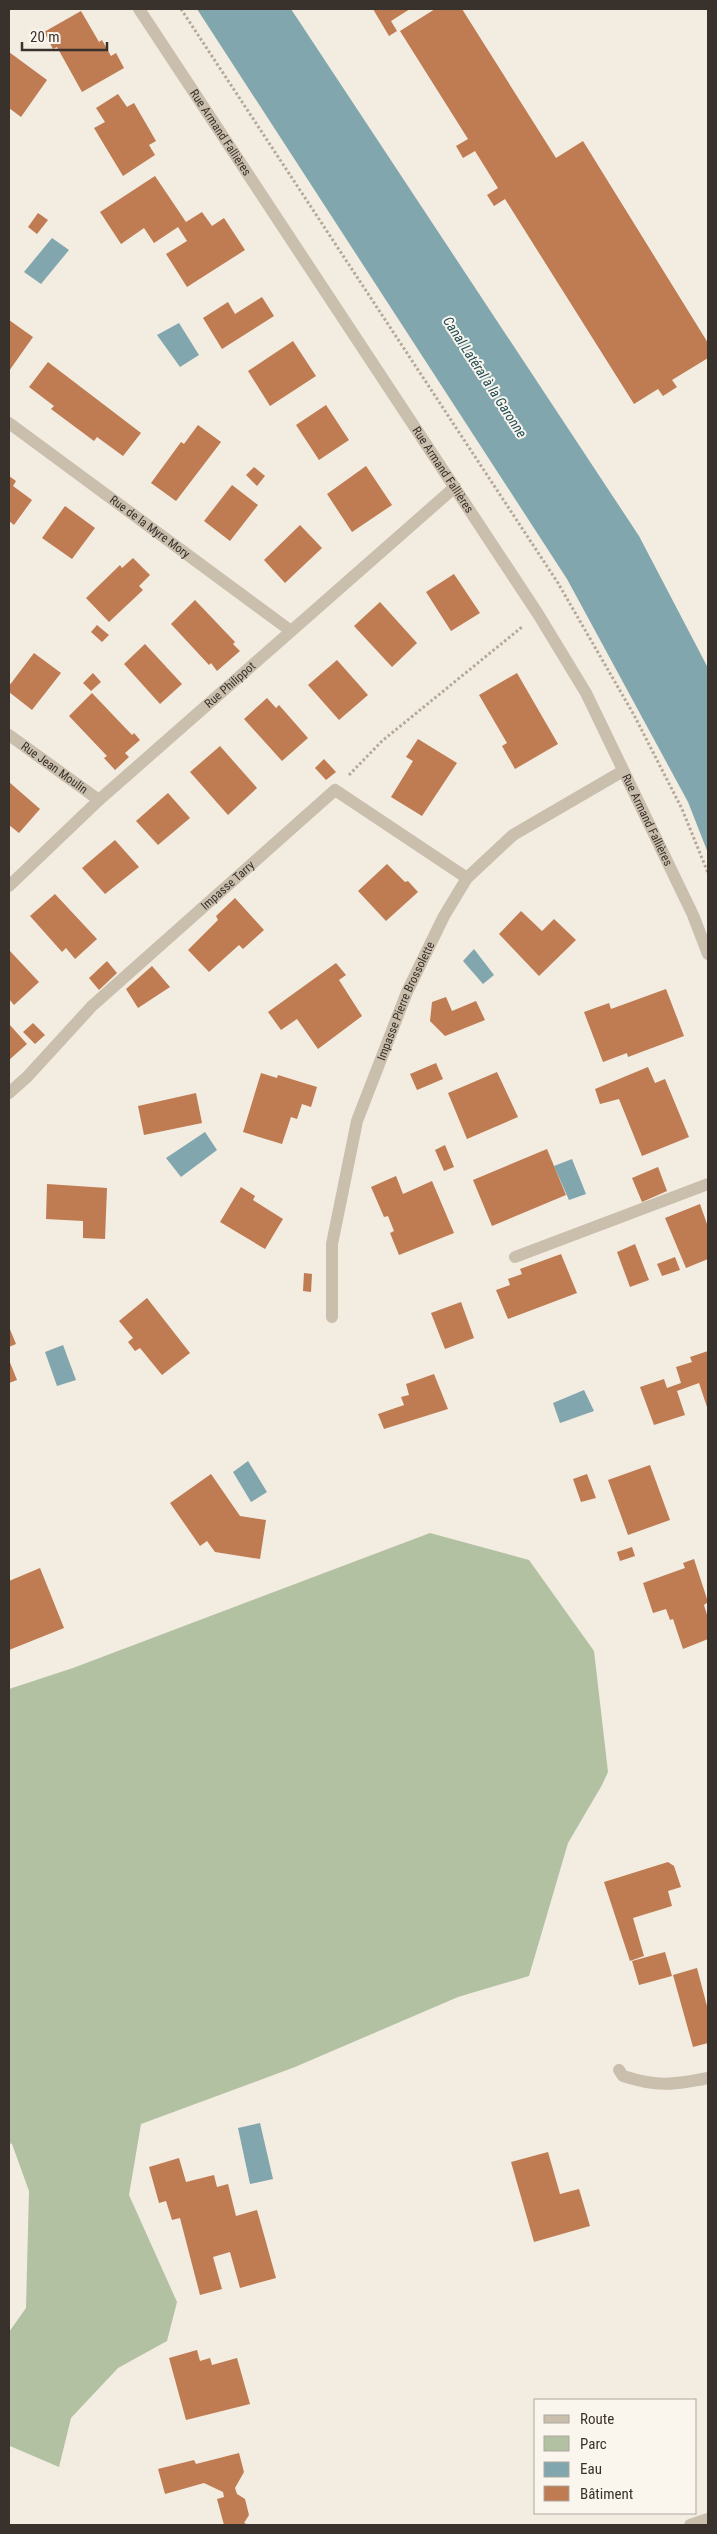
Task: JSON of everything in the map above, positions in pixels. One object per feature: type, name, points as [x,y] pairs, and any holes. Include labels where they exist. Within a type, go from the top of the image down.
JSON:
[{"type":"street","name":"Rue Armand Fallières","points":[[139,9],[538,614],[586,693],[693,914],[708,954]]},
{"type":"street","name":"Rue de la Myre Mory","points":[[9,423],[291,631]]},
{"type":"street","name":"Rue Philippot","points":[[9,886],[99,800],[455,487]]},
{"type":"street","name":"Rue Jean Moulin","points":[[9,735],[99,800]]},
{"type":"street","name":"Impasse Pierre Brossolette","points":[[332,1317],[332,1244],[357,1121],[407,992],[444,916],[468,878],[513,835],[623,771]]},
{"type":"street","points":[[335,790],[468,878]]},
{"type":"street","name":"Impasse Tarry","points":[[9,1092],[27,1077],[92,1006],[335,790]]},
{"type":"street","points":[[515,1256],[708,1184]]},
{"type":"street","points":[[619,2070],[623,2076],[651,2085],[681,2084],[708,2078]]},
{"type":"street","points":[[690,2525],[708,2519]]},
{"type":"path","points":[[181,9],[558,584],[634,715],[682,808],[708,873]]},
{"type":"path","points":[[335,790],[382,741],[538,614]]},
{"type":"green space","points":[[430,1533],[529,1560],[594,1651],[608,1772],[568,1843],[529,1976],[458,1997],[295,2067],[141,2124],[129,2195],[177,2302],[167,2341],[118,2368],[71,2418],[59,2467],[10,2446],[9,2443],[9,2332],[26,2308],[29,2191],[12,2144],[9,2143],[9,1689],[73,1668]]},
{"type":"water","name":"Canal Latéral à la Garonne","points":[[197,9],[291,9],[639,536],[708,668],[708,853],[688,802],[567,579]]},
{"type":"water","points":[[52,238],[69,250],[41,284],[24,272]]},
{"type":"water","points":[[179,323],[199,355],[180,367],[157,335]]},
{"type":"water","points":[[474,949],[494,975],[483,984],[463,961]]},
{"type":"water","points":[[205,1132],[217,1150],[181,1177],[166,1158]]},
{"type":"water","points":[[572,1159],[586,1194],[569,1200],[554,1166]]},
{"type":"water","points":[[63,1345],[76,1380],[57,1386],[45,1352]]},
{"type":"water","points":[[584,1390],[594,1411],[560,1423],[553,1403]]},
{"type":"water","points":[[248,1461],[267,1492],[251,1502],[233,1472]]},
{"type":"water","points":[[260,2123],[273,2179],[250,2184],[238,2128]]},
{"type":"building","points":[[373,9],[410,9],[391,21],[397,31],[389,36]]},
{"type":"building","points":[[435,9],[462,9],[556,158],[583,141],[708,343],[708,358],[672,380],[677,387],[663,396],[658,389],[634,404],[505,199],[494,206],[487,195],[498,188],[475,151],[463,158],[456,146],[468,139],[400,31]]},
{"type":"building","points":[[81,11],[99,42],[102,40],[111,56],[116,53],[124,68],[82,92],[57,47],[53,49],[44,32]]},
{"type":"building","points":[[9,52],[47,80],[21,117],[9,108]]},
{"type":"building","points":[[118,94],[127,107],[134,103],[156,141],[149,145],[155,155],[123,176],[94,128],[105,122],[96,108]]},
{"type":"building","points":[[155,176],[186,222],[202,212],[212,226],[224,218],[245,250],[187,287],[166,254],[187,241],[178,227],[154,243],[144,228],[121,244],[100,212]]},
{"type":"building","points":[[38,213],[48,220],[37,234],[28,227]]},
{"type":"building","points":[[262,297],[274,316],[222,349],[203,318],[228,302],[235,314]]},
{"type":"building","points":[[9,320],[33,337],[9,371]]},
{"type":"building","points":[[293,341],[316,376],[270,406],[248,371]]},
{"type":"building","points":[[48,362],[141,433],[123,456],[97,437],[94,441],[51,409],[54,406],[29,387]]},
{"type":"building","points":[[326,405],[349,440],[319,460],[296,425]]},
{"type":"building","points":[[198,425],[221,442],[176,501],[151,483],[181,442],[184,444]]},
{"type":"building","points":[[366,466],[392,505],[352,532],[327,494]]},
{"type":"building","points":[[254,467],[265,476],[257,486],[246,475]]},
{"type":"building","points":[[9,476],[16,481],[13,486],[32,500],[14,525],[9,521]]},
{"type":"building","points":[[232,485],[258,505],[230,541],[204,521]]},
{"type":"building","points":[[65,506],[95,528],[72,559],[42,538]]},
{"type":"building","points":[[300,525],[322,548],[285,583],[264,560]]},
{"type":"building","points":[[133,558],[150,575],[139,586],[143,590],[109,622],[86,598],[120,565],[122,568]]},
{"type":"building","points":[[454,574],[480,613],[451,631],[426,592]]},
{"type":"building","points":[[195,600],[235,642],[233,644],[240,651],[217,671],[211,663],[209,665],[171,624]]},
{"type":"building","points":[[380,602],[417,643],[392,667],[354,626]]},
{"type":"building","points":[[97,625],[109,635],[102,642],[91,632]]},
{"type":"building","points":[[145,644],[182,684],[160,704],[124,664]]},
{"type":"building","points":[[34,653],[61,673],[32,710],[9,692],[9,686]]},
{"type":"building","points":[[337,660],[368,695],[339,720],[308,685]]},
{"type":"building","points":[[93,673],[101,682],[91,691],[83,683]]},
{"type":"building","points":[[517,673],[558,744],[515,769],[502,746],[507,743],[479,695]]},
{"type":"building","points":[[92,693],[132,735],[134,733],[140,740],[125,753],[129,757],[115,770],[104,758],[107,756],[69,716]]},
{"type":"building","points":[[267,698],[276,708],[279,705],[308,738],[282,761],[244,719]]},
{"type":"building","points":[[418,739],[457,763],[422,816],[391,797],[413,761],[406,757]]},
{"type":"building","points":[[220,746],[257,788],[228,815],[190,772]]},
{"type":"building","points":[[324,759],[336,772],[326,780],[315,768]]},
{"type":"building","points":[[9,782],[40,809],[19,833],[9,825]]},
{"type":"building","points":[[168,793],[190,818],[158,845],[136,821]]},
{"type":"building","points":[[115,840],[139,867],[105,894],[82,868]]},
{"type":"building","points":[[387,864],[418,892],[386,921],[358,891]]},
{"type":"building","points":[[55,894],[97,939],[75,959],[66,948],[62,952],[30,916]]},
{"type":"building","points":[[235,898],[264,930],[243,949],[239,945],[209,972],[188,950],[218,920],[216,916]]},
{"type":"building","points":[[521,911],[542,931],[554,919],[576,940],[539,976],[499,934]]},
{"type":"building","points":[[9,950],[39,982],[14,1005],[9,999]]},
{"type":"building","points":[[107,961],[117,973],[99,990],[89,978]]},
{"type":"building","points":[[336,963],[346,975],[339,980],[362,1016],[318,1049],[297,1019],[281,1030],[268,1012]]},
{"type":"building","points":[[152,966],[170,987],[138,1008],[126,989]]},
{"type":"building","points":[[666,989],[684,1036],[628,1057],[627,1053],[603,1062],[584,1012],[609,1003],[611,1009]]},
{"type":"building","points":[[446,997],[452,1011],[476,1001],[485,1020],[445,1036],[430,1021],[432,1002]]},
{"type":"building","points":[[33,1023],[45,1035],[35,1044],[23,1032]]},
{"type":"building","points":[[9,1024],[27,1044],[9,1060]]},
{"type":"building","points":[[436,1063],[443,1079],[417,1090],[410,1074]]},
{"type":"building","points":[[648,1067],[655,1083],[665,1079],[689,1137],[642,1156],[619,1099],[600,1104],[595,1089]]},
{"type":"building","points":[[497,1072],[518,1117],[467,1139],[448,1093]]},
{"type":"building","points":[[261,1073],[277,1078],[278,1075],[317,1087],[311,1107],[302,1104],[297,1119],[291,1117],[282,1144],[243,1132]]},
{"type":"building","points":[[196,1093],[202,1123],[144,1135],[138,1106]]},
{"type":"building","points":[[445,1145],[454,1167],[444,1171],[435,1150]]},
{"type":"building","points":[[547,1149],[566,1195],[492,1226],[473,1180]]},
{"type":"building","points":[[658,1167],[667,1191],[642,1202],[632,1178]]},
{"type":"building","points":[[396,1176],[403,1194],[432,1181],[454,1233],[399,1255],[390,1233],[394,1231],[388,1216],[384,1217],[371,1187]]},
{"type":"building","points":[[47,1184],[107,1188],[105,1239],[83,1238],[83,1221],[46,1219]]},
{"type":"building","points":[[241,1187],[255,1196],[253,1200],[283,1219],[265,1249],[220,1222]]},
{"type":"building","points":[[700,1204],[708,1227],[708,1259],[686,1268],[665,1218]]},
{"type":"building","points":[[635,1244],[649,1280],[630,1287],[617,1252]]},
{"type":"building","points":[[561,1254],[577,1293],[508,1319],[496,1290],[510,1285],[508,1279],[522,1274],[520,1269]]},
{"type":"building","points":[[675,1257],[680,1270],[662,1276],[657,1264]]},
{"type":"building","points":[[304,1273],[312,1274],[311,1292],[303,1291]]},
{"type":"building","points":[[147,1298],[190,1353],[162,1375],[140,1348],[135,1351],[128,1342],[133,1338],[119,1321]]},
{"type":"building","points":[[461,1302],[474,1338],[445,1349],[431,1313]]},
{"type":"building","points":[[9,1327],[16,1344],[9,1347]]},
{"type":"building","points":[[708,1351],[708,1410],[699,1383],[677,1391],[685,1415],[654,1425],[640,1387],[664,1379],[667,1388],[681,1383],[676,1367],[692,1362],[690,1357]]},
{"type":"building","points":[[9,1360],[17,1380],[9,1383]]},
{"type":"building","points":[[434,1374],[448,1409],[384,1429],[378,1414],[404,1405],[401,1397],[409,1395],[406,1384]]},
{"type":"building","points":[[650,1465],[670,1520],[628,1535],[608,1480]]},
{"type":"building","points":[[211,1474],[240,1516],[266,1520],[260,1559],[215,1552],[207,1541],[200,1546],[170,1503]]},
{"type":"building","points":[[587,1474],[596,1498],[581,1502],[573,1479]]},
{"type":"building","points":[[632,1547],[635,1556],[620,1561],[617,1552]]},
{"type":"building","points":[[694,1559],[708,1602],[704,1605],[708,1618],[708,1639],[683,1649],[673,1619],[670,1620],[666,1609],[653,1613],[643,1583],[685,1568],[683,1563]]},
{"type":"building","points":[[40,1568],[64,1628],[9,1650],[9,1581]]},
{"type":"building","points":[[668,1862],[674,1866],[681,1887],[668,1891],[672,1906],[633,1918],[644,1956],[630,1961],[604,1882]]},
{"type":"building","points":[[665,1952],[672,1976],[639,1985],[632,1961]]},
{"type":"building","points":[[697,1968],[708,2010],[708,2043],[693,2047],[673,1975]]},
{"type":"building","points":[[548,2152],[560,2194],[579,2189],[590,2226],[534,2242],[511,2162]]},
{"type":"building","points":[[179,2158],[186,2182],[214,2175],[217,2187],[228,2184],[236,2216],[257,2210],[276,2278],[240,2288],[230,2252],[213,2257],[222,2289],[200,2295],[180,2218],[172,2220],[166,2201],[159,2203],[149,2167]]},
{"type":"building","points":[[197,2350],[200,2361],[210,2358],[212,2365],[237,2358],[250,2404],[186,2420],[169,2358]]},
{"type":"building","points":[[239,2453],[244,2472],[235,2488],[237,2494],[245,2499],[249,2515],[244,2523],[250,2525],[224,2525],[217,2499],[224,2497],[223,2492],[204,2483],[165,2494],[158,2469],[194,2460],[196,2464]]}]
